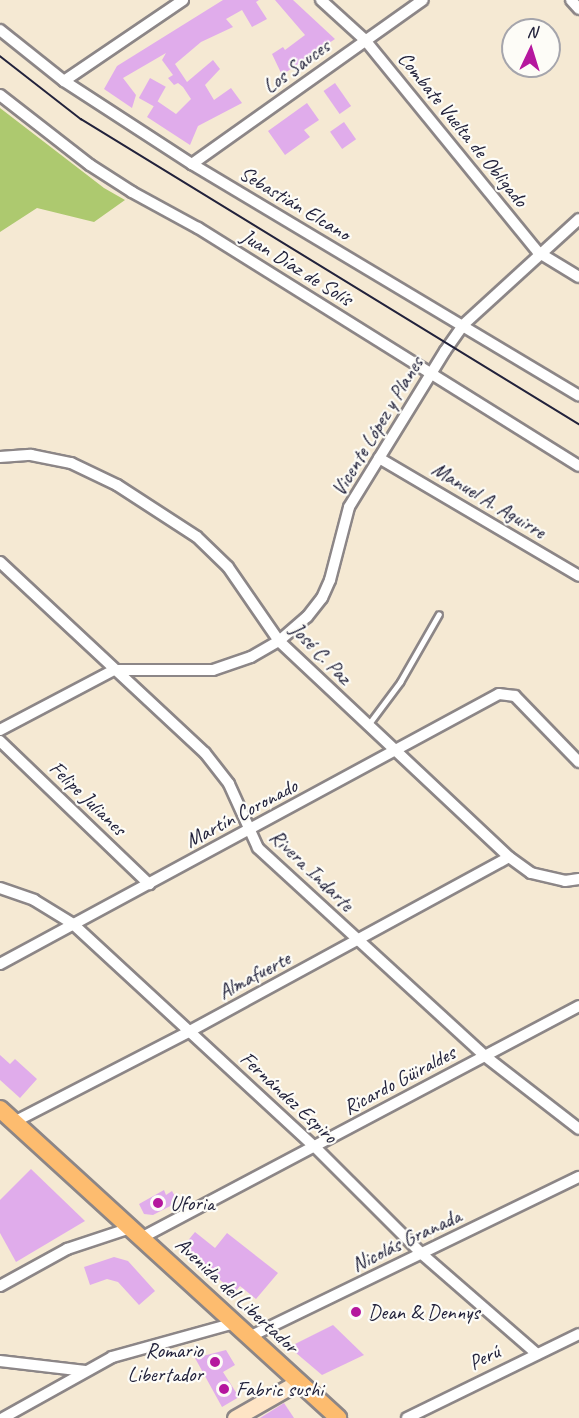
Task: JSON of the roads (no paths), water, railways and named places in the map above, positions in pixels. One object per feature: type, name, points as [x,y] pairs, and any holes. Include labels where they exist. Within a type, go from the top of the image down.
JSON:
[{"type":"main road","name":"Avenida del Libertador","points":[[0,1109],[338,1418]]},
{"type":"street","points":[[64,81],[183,0]]},
{"type":"street","name":"Combate Vuelta de Obligado","points":[[321,0],[365,40],[538,252],[579,277]]},
{"type":"street","name":"Los Sauces","points":[[192,164],[423,0]]},
{"type":"street","points":[[571,0],[579,9]]},
{"type":"street","name":"Sebastián Elcano","points":[[0,30],[64,81],[192,164],[579,396]]},
{"type":"street","name":"Juan Díaz de Solís","points":[[0,95],[90,165],[579,466]]},
{"type":"street","name":"Vicente López y Planes","points":[[0,730],[114,670],[213,670],[251,657],[279,641],[322,598],[349,507],[430,374],[463,325],[538,252],[579,219]]},
{"type":"street","name":"José C. Paz","points":[[0,457],[31,455],[71,463],[161,512],[197,537],[228,567],[279,641],[394,752],[509,857],[531,873],[565,881],[579,879]]},
{"type":"street","name":"Manuel A. Aguirre","points":[[379,458],[579,576]]},
{"type":"street","name":"Rivera Indarte","points":[[0,562],[205,753],[229,784],[247,831],[258,848],[357,941],[486,1056],[579,1129]]},
{"type":"street","name":"Martín Coronado","points":[[0,964],[499,694],[516,696],[579,762]]},
{"type":"street","name":"Felipe Julianes","points":[[0,741],[149,884]]},
{"type":"street","name":"Almafuerte","points":[[14,1122],[190,1031],[509,857]]},
{"type":"street","name":"Fernández Espiro","points":[[0,888],[34,900],[73,924],[315,1147],[422,1254],[537,1354]]},
{"type":"street","name":"Ricardo Güiraldes","points":[[0,1286],[67,1249],[136,1233],[315,1147],[579,1006]]},
{"type":"street","name":"Nicolás Granada","points":[[249,1336],[579,1177]]},
{"type":"street","points":[[3,1418],[85,1371],[137,1349],[212,1332],[235,1323]]},
{"type":"street","name":"Perú","points":[[407,1418],[579,1334]]},
{"type":"street","points":[[0,1361],[85,1371]]},
{"type":"street","points":[[235,1418],[298,1382]]},
{"type":"lane","points":[[367,726],[400,682],[439,614]]},
{"type":"tram line","points":[[0,56],[81,119],[579,424]]},
{"type":"place","name":"Uforia","points":[[158,1203]]},
{"type":"place","name":"Dean & Dennys","points":[[356,1312]]},
{"type":"place","name":"Romario Libertador","points":[[215,1362]]},
{"type":"place","name":"Fabric sushi","points":[[224,1389]]}]
